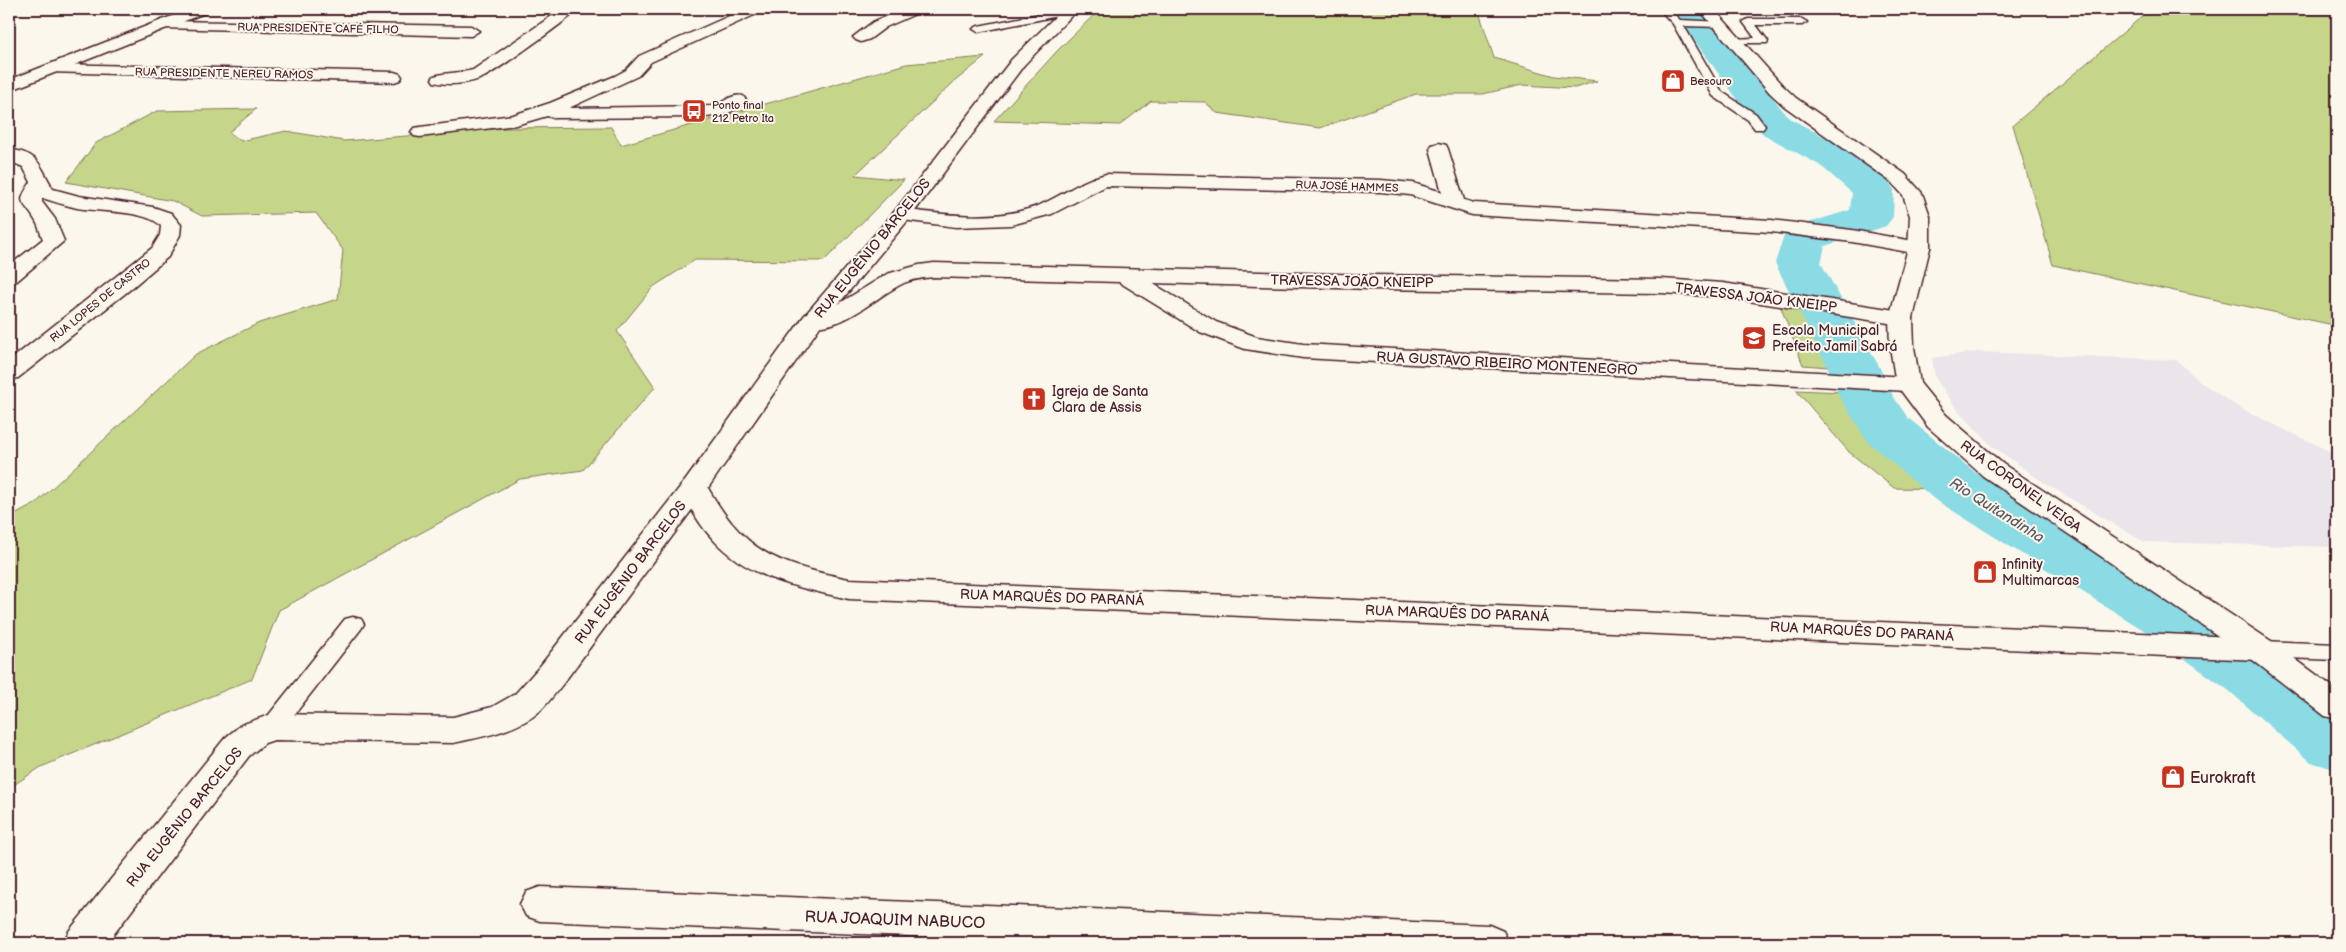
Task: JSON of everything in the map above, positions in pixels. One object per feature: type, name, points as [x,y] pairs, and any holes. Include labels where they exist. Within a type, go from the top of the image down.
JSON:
[{"type":"street","points":[[9,86],[202,9]]},
{"type":"street","points":[[461,92],[478,74],[571,9]]},
{"type":"street","points":[[539,114],[621,79],[632,73],[645,59],[756,9]]},
{"type":"street","points":[[861,37],[871,33],[875,27],[883,22],[915,9]]},
{"type":"street","name":"RUA EUGÊNIO BARCELOS","points":[[84,943],[237,747],[254,734],[272,727],[453,730],[478,725],[504,716],[526,703],[554,673],[694,488],[813,320],[902,215],[1018,62],[1070,10]]},
{"type":"street","name":"RUA PRESIDENTE CAFÉ FILHO","points":[[165,25],[471,31]]},
{"type":"street","name":"RUA CORONEL VEIGA","points":[[1721,25],[1776,89],[1790,102],[1898,178],[1912,193],[1920,216],[1918,248],[1901,318],[1902,348],[1908,384],[1937,421],[1993,470],[2260,649],[2337,707]]},
{"type":"street","name":"RUA PRESIDENTE NEREU RAMOS","points":[[55,69],[394,77]]},
{"type":"street","points":[[440,79],[456,79],[478,74]]},
{"type":"street","points":[[420,132],[471,127],[539,114],[712,112],[728,108],[737,100]]},
{"type":"street","points":[[1439,149],[1455,204]]},
{"type":"street","name":"RUA LOPES DE CASTRO","points":[[9,155],[28,160],[36,169],[40,183],[46,193],[59,198],[164,216],[171,225],[170,236],[160,252],[119,287],[9,373]]},
{"type":"street","name":"RUA JOSÉ HAMMES","points":[[902,215],[965,221],[1023,218],[1062,204],[1088,184],[1106,180],[1381,186],[1413,189],[1472,209],[1528,214],[1799,229],[1918,248]]},
{"type":"street","points":[[9,276],[54,241],[45,219],[32,203],[32,196],[40,183]]},
{"type":"street","name":"TRAVESSA JOÃO KNEIPP","points":[[813,320],[841,312],[873,294],[890,280],[916,271],[1372,282],[1661,286],[1797,300],[1901,318]]},
{"type":"street","name":"RUA GUSTAVO RIBEIRO MONTENEGRO","points":[[1124,275],[1208,327],[1253,344],[1303,351],[1660,372],[1908,384]]},
{"type":"street","name":"RUA MARQUÊS DO PARANÁ","points":[[694,488],[720,531],[755,562],[799,579],[849,589],[2260,649]]},
{"type":"street","name":"RUA JOAQUIM NABUCO","points":[[540,904],[1489,943]]},
{"type":"lane","points":[[1664,9],[1677,23],[1717,94],[1746,114],[1759,126]]},
{"type":"lane","points":[[978,29],[1070,10]]},
{"type":"lane","points":[[1677,23],[1721,25],[1763,41],[1748,22],[1802,22]]},
{"type":"lane","points":[[1746,114],[1765,113]]},
{"type":"lane","points":[[272,727],[353,624]]},
{"type":"lane","points":[[2260,649],[2337,652]]},
{"type":"shaded area","points":[[1977,352],[2176,360],[2203,384],[2238,407],[2337,455],[2337,547],[2144,542],[2046,484],[1992,446],[1956,408],[1935,377],[1932,358]]},
{"type":"green space","points":[[1100,9],[1478,9],[1494,58],[1554,76],[1597,81],[1575,88],[1522,85],[1483,94],[1416,94],[1320,128],[1217,113],[1205,102],[1151,101],[1120,125],[994,121],[1057,51]]},
{"type":"green space","points":[[2151,9],[2337,9],[2337,328],[2329,324],[2053,265],[2013,125]]},
{"type":"green space","points":[[985,57],[955,81],[855,175],[904,180],[824,261],[695,260],[653,287],[617,331],[655,387],[583,470],[520,479],[279,610],[252,679],[41,767],[9,788],[9,518],[35,504],[196,354],[259,323],[338,299],[343,250],[316,213],[202,216],[173,201],[66,182],[96,143],[157,111],[256,109],[229,132],[241,141],[286,131],[344,141],[506,128],[611,127],[621,145],[906,64]]},
{"type":"green space","points":[[1780,305],[1815,309],[1841,368],[1803,365]]},
{"type":"green space","points":[[1796,390],[1843,392],[1859,417],[1877,436],[1946,489],[1894,488],[1849,452]]},
{"type":"waterway","name":"Rio Quitandinha","points":[[1686,9],[1776,126],[1835,158],[1873,190],[1871,217],[1805,238],[1798,263],[1854,368],[1866,396],[1888,430],[1955,486],[2174,618],[2253,672],[2337,742]]},
{"type":"place","name":"Besouro","points":[[1673,81]]},
{"type":"place","name":"Ponto final 212 Petro Ita","points":[[694,111]]},
{"type":"place","name":"Escola Municipal Prefeito Jamil Sabrá","points":[[1754,338]]},
{"type":"place","name":"Igreja de Santa Clara de Assis","points":[[1034,399]]},
{"type":"place","name":"Infinity Multimarcas","points":[[1985,572]]},
{"type":"place","name":"Eurokraft","points":[[2173,777]]}]
